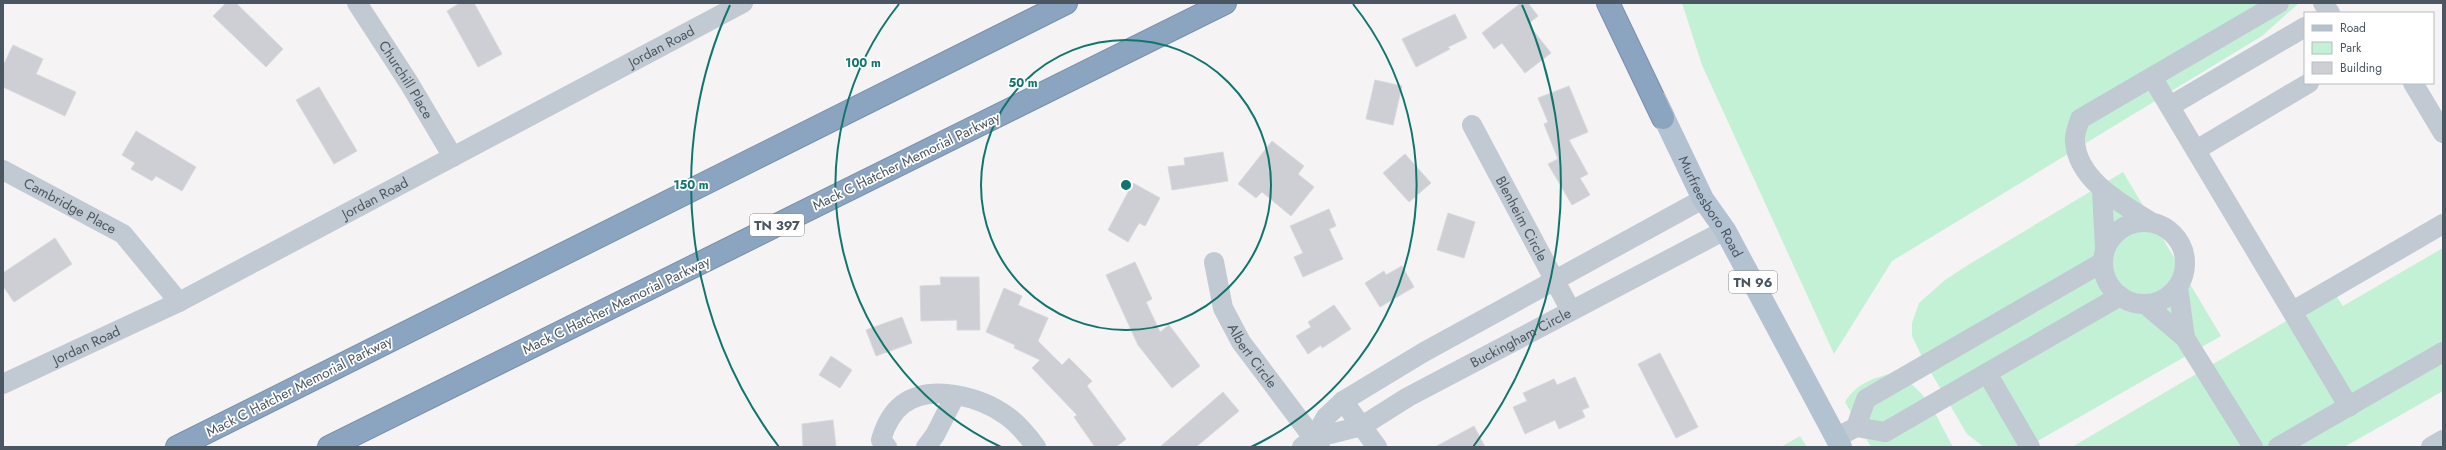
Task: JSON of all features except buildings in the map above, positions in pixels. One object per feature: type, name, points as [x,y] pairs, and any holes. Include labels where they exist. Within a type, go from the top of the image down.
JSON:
[{"type":"highway","name":"Mack C Hatcher Memorial Parkway","points":[[177,447],[1066,3]]},
{"type":"highway","name":"Mack C Hatcher Memorial Parkway","points":[[329,447],[1225,3]]},
{"type":"highway","points":[[1608,3],[1663,118]]},
{"type":"main road","name":"Murfreesboro Road","points":[[1616,3],[1663,118],[1702,199],[1725,230],[1838,443]]},
{"type":"street","name":"Churchill Place","points":[[357,3],[405,77],[453,158]]},
{"type":"street","name":"Jordan Road","points":[[3,384],[179,302],[453,158],[720,9],[743,3]]},
{"type":"street","points":[[2102,190],[2105,276],[2111,287],[2120,296],[2132,302],[2145,304],[2157,302],[2169,296],[2178,287],[2184,275],[2185,262],[2183,248],[2170,232],[2151,222],[2102,190],[2082,163],[2074,140],[2080,119],[2279,3]]},
{"type":"street","points":[[2323,3],[2329,12]]},
{"type":"street","points":[[2170,106],[2304,29]]},
{"type":"street","points":[[2152,77],[2349,407]]},
{"type":"street","points":[[2196,150],[2307,84]]},
{"type":"street","points":[[2414,84],[2443,133]]},
{"type":"street","name":"Blenheim Circle","points":[[1472,125],[1571,311]]},
{"type":"street","name":"Cambridge Place","points":[[3,170],[123,234],[179,302]]},
{"type":"street","points":[[1312,444],[1326,417],[1343,401],[1424,352],[1556,281],[1702,199]]},
{"type":"street","points":[[1838,443],[1856,427],[1866,399],[2104,255],[2113,236],[2124,227],[2137,222],[2151,222]]},
{"type":"street","points":[[2293,311],[2443,224]]},
{"type":"street","name":"Buckingham Circle","points":[[1312,444],[1362,426],[1408,397],[1725,230]]},
{"type":"street","name":"Albert Circle","points":[[1214,262],[1223,308],[1241,342],[1312,444]]},
{"type":"street","points":[[2178,287],[2185,338]]},
{"type":"street","points":[[1856,427],[1885,432],[2120,296]]},
{"type":"street","points":[[2145,304],[2185,338],[2253,447]]},
{"type":"street","points":[[2278,447],[2443,352]]},
{"type":"street","points":[[1987,373],[2030,447]]},
{"type":"street","points":[[888,447],[881,440],[886,423],[903,404],[929,394],[955,396],[985,403],[1008,416],[1036,447]]},
{"type":"street","points":[[926,447],[955,396]]},
{"type":"street","points":[[1343,401],[1377,447]]},
{"type":"street","points":[[2431,447],[2443,440]]},
{"type":"green space","points":[[1682,3],[2299,3],[2262,36],[1892,261],[1834,354],[1702,65]]},
{"type":"green space","points":[[2123,172],[2221,336],[2027,447],[1984,447],[1967,434],[1923,359],[1912,336],[1912,323],[1919,303],[1945,280],[1968,265]]},
{"type":"green space","points":[[2443,248],[2443,391],[2344,447],[2072,447],[2334,293],[2343,306]]},
{"type":"green space","points":[[1892,373],[1903,378],[1922,394],[1953,447],[1871,447],[1845,402],[1860,386]]},
{"type":"green space","points":[[1800,436],[1807,447],[1781,447]]}]
